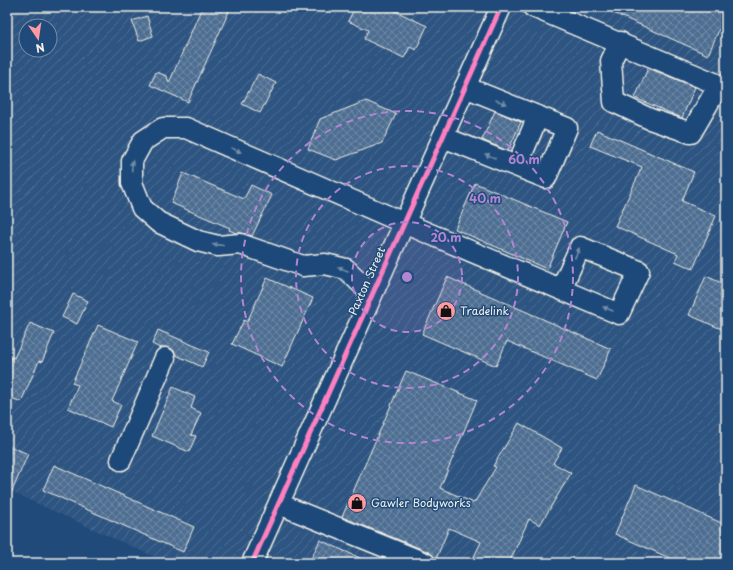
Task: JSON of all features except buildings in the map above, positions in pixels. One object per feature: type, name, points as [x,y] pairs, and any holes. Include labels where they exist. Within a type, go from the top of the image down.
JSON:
[{"type":"street","name":"Paxton Street","points":[[252,563],[501,7]]},
{"type":"street","points":[[533,7],[620,42],[719,85],[691,133],[650,119],[614,102],[611,61],[620,42]]},
{"type":"street","points":[[443,137],[546,178],[567,128],[465,87]]},
{"type":"street","points":[[517,166],[538,116]]},
{"type":"street","points":[[372,294],[346,270],[325,264],[303,266],[240,244],[218,246],[198,241],[158,222],[142,208],[132,184],[132,161],[143,141],[163,128],[186,128],[404,223],[561,289]]},
{"type":"street","points":[[121,460],[165,358]]},
{"type":"street","points":[[279,504],[425,563]]},
{"type":"shaded area","points":[[7,7],[726,7],[726,563],[168,563],[7,490]]},
{"type":"cycle path","points":[[252,563],[501,7]]},
{"type":"place","name":"Tradelink","points":[[446,311]]},
{"type":"place","name":"Gawler Bodyworks","points":[[357,503]]}]
